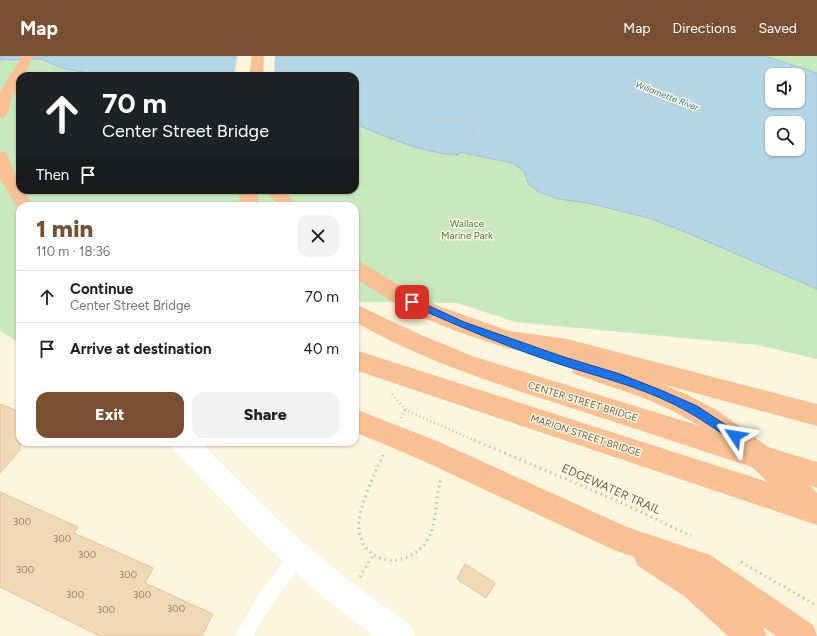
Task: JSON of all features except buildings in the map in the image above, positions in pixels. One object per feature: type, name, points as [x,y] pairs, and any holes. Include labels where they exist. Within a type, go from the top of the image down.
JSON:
[{"type":"highway","points":[[19,72],[28,56]]},
{"type":"highway","points":[[256,72],[258,56]]},
{"type":"highway","points":[[0,114],[6,94],[16,77]]},
{"type":"highway","points":[[0,156],[3,168],[16,192]]},
{"type":"highway","points":[[359,271],[390,290],[431,312],[564,361],[620,378],[693,409],[735,436],[781,475],[817,512]]},
{"type":"highway","name":"CENTER STREET BRIDGE","points":[[359,314],[418,345],[469,365],[817,475]]},
{"type":"highway","points":[[509,340],[567,348],[817,415]]},
{"type":"highway","name":"MARION STREET BRIDGE","points":[[359,361],[817,512]]},
{"type":"highway","points":[[359,422],[439,455],[624,540],[700,565],[802,636]]},
{"type":"highway","points":[[624,540],[694,586],[751,636]]},
{"type":"street","points":[[187,446],[322,578],[398,636]]},
{"type":"lane","points":[[243,636],[267,597],[298,556]]},
{"type":"path","points":[[236,72],[238,56]]},
{"type":"path","points":[[436,119],[477,125],[468,158]]},
{"type":"path","name":"EDGEWATER TRAIL","points":[[395,397],[405,409],[456,434],[582,485],[656,518],[694,538]]},
{"type":"path","points":[[398,423],[405,409]]},
{"type":"path","points":[[385,452],[369,492],[359,525],[359,531],[367,548],[373,555],[380,559],[401,560],[409,558],[416,554],[427,542],[436,516],[439,455]]},
{"type":"path","points":[[733,558],[762,573],[817,606]]},
{"type":"green space","points":[[765,56],[817,56],[817,73],[805,68]]},
{"type":"green space","name":"Wallace Marine Park","points":[[41,59],[62,68],[83,72],[16,72],[16,194],[359,194],[359,126],[418,148],[444,154],[458,155],[458,152],[512,163],[524,171],[528,183],[600,207],[649,218],[688,233],[817,289],[817,359],[758,345],[515,322],[457,303],[359,302],[359,202],[16,202],[16,341],[0,331],[0,60]]},
{"type":"water","name":"Willamette River","points":[[0,56],[765,56],[802,68],[765,68],[765,108],[805,108],[805,69],[817,73],[817,289],[688,233],[649,218],[587,203],[559,199],[537,191],[528,183],[524,171],[512,163],[459,152],[458,155],[444,154],[418,148],[359,126],[359,72],[83,72],[62,68],[41,59],[0,60]]},
{"type":"pier","points":[[237,56],[275,56],[274,72],[235,72]]},
{"type":"route","points":[[412,302],[431,312],[461,324],[564,361],[620,378],[660,394],[693,409],[735,436]]}]
